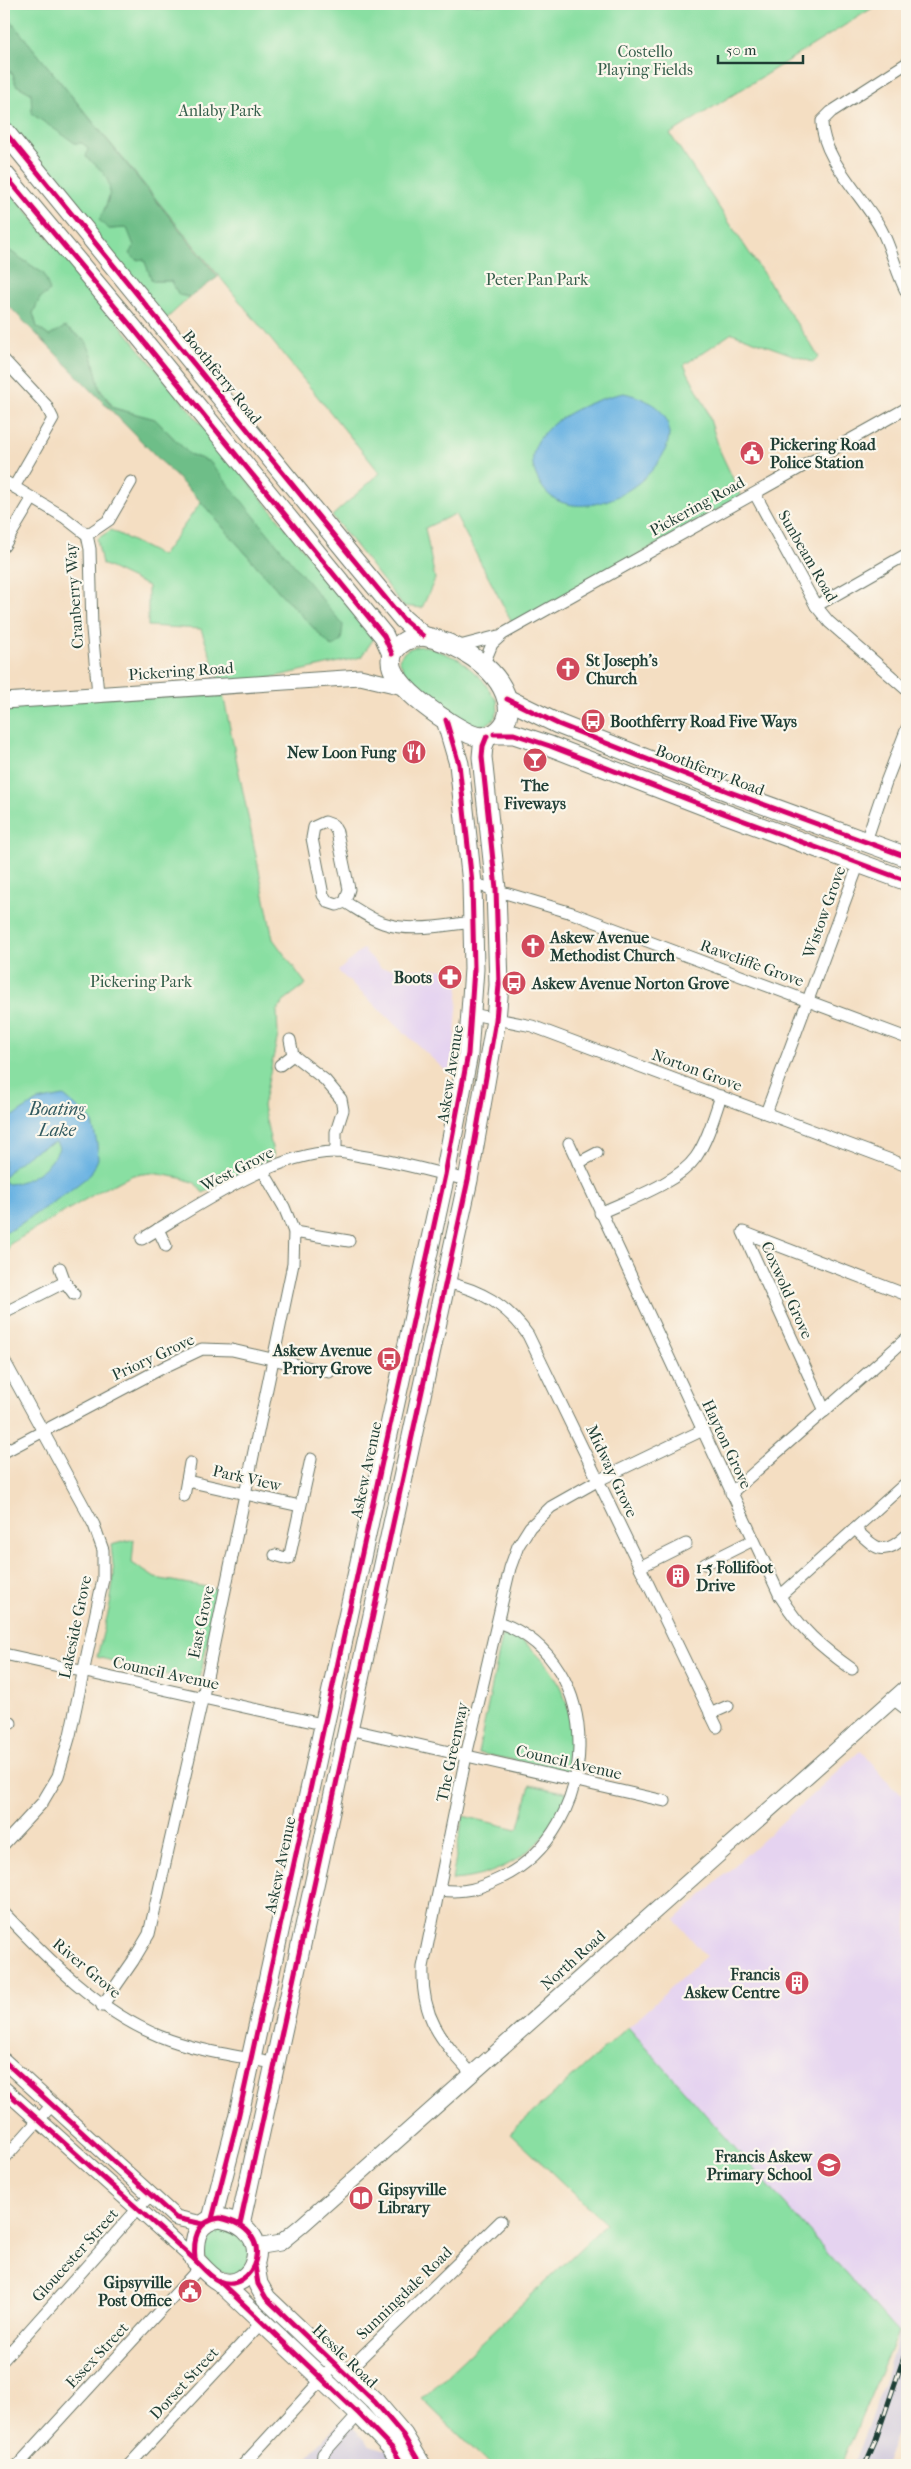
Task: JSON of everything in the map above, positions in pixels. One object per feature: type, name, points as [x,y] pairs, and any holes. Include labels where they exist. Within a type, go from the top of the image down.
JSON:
[{"type":"main road","name":"Boothferry Road","points":[[4,131],[353,559],[403,619],[423,636]]},
{"type":"main road","points":[[4,174],[132,327],[384,636],[392,658],[394,674],[403,687],[446,720],[472,735],[514,734],[550,746],[907,881]]},
{"type":"main road","points":[[240,2224],[419,1394],[468,1180],[496,1020],[498,985],[496,889],[482,757],[483,746],[490,735],[500,731],[508,715],[507,699],[500,685],[483,666],[456,647],[436,638],[414,636],[404,642],[392,658]]},
{"type":"main road","name":"Boothferry Road","points":[[507,699],[558,724],[721,789],[907,857]]},
{"type":"main road","name":"Askew Avenue","points":[[208,2221],[250,2058],[322,1724],[445,1175],[468,1054],[472,1014],[474,922],[472,883],[459,764],[446,720]]},
{"type":"main road","points":[[397,1388],[419,1394]]},
{"type":"main road","points":[[220,2218],[240,2224],[250,2233],[257,2247],[255,2266],[239,2279],[231,2282],[219,2281],[198,2263],[194,2238],[208,2221],[220,2218]]},
{"type":"main road","name":"Hessle Road","points":[[255,2266],[258,2284],[266,2298],[375,2402],[403,2435],[421,2465]]},
{"type":"main road","name":"Hessle Road","points":[[219,2281],[359,2414],[392,2448],[403,2465]]},
{"type":"street","points":[[907,64],[831,112],[822,121],[822,135],[881,229],[907,293]]},
{"type":"street","points":[[4,360],[46,405],[53,419],[9,484]]},
{"type":"street","name":"Pickering Road","points":[[483,666],[492,644],[503,634],[907,408]]},
{"type":"street","points":[[87,535],[109,520],[131,482]]},
{"type":"street","name":"Cranberry Way","points":[[9,484],[64,517],[87,535],[90,549],[92,629],[98,694]]},
{"type":"street","name":"Sunbeam Road","points":[[754,494],[816,606],[829,622],[907,690]]},
{"type":"street","points":[[4,546],[32,499]]},
{"type":"street","points":[[816,606],[907,554]]},
{"type":"street","name":"Pickering Road","points":[[456,647],[503,634]]},
{"type":"street","name":"Pickering Road","points":[[4,701],[360,676],[376,671],[392,658]]},
{"type":"street","name":"Pickering Road","points":[[360,676],[403,687]]},
{"type":"street","points":[[866,841],[907,728]]},
{"type":"street","points":[[345,902],[349,889],[337,832],[333,825],[322,822],[314,827],[312,834],[323,895],[332,905],[345,902],[381,923],[392,926],[418,928],[474,922]]},
{"type":"street","name":"Wistow Grove","points":[[766,1113],[859,863]]},
{"type":"street","name":"Rawcliffe Grove","points":[[472,883],[572,913],[907,1038]]},
{"type":"street","name":"Norton Grove","points":[[472,1014],[532,1026],[907,1166]]},
{"type":"street","points":[[290,1040],[293,1055],[325,1080],[341,1099],[343,1110],[336,1132],[336,1152]]},
{"type":"street","points":[[280,1065],[293,1055]]},
{"type":"street","points":[[600,1213],[683,1172],[696,1157],[707,1136],[721,1096]]},
{"type":"street","name":"Hayton Grove","points":[[569,1143],[780,1596],[814,1641],[852,1669]]},
{"type":"street","name":"West Grove","points":[[142,1239],[263,1171],[294,1159],[336,1152],[378,1158],[468,1180]]},
{"type":"street","points":[[578,1163],[597,1153]]},
{"type":"street","name":"East Grove","points":[[102,2006],[133,1962],[149,1934],[203,1696],[294,1264],[294,1232],[284,1207],[263,1171]]},
{"type":"street","points":[[158,1229],[166,1246]]},
{"type":"street","points":[[294,1232],[349,1241]]},
{"type":"street","name":"Coxwold Grove","points":[[825,1412],[743,1232],[907,1295]]},
{"type":"street","points":[[60,1268],[74,1294]]},
{"type":"street","points":[[4,1313],[66,1282]]},
{"type":"street","name":"Midway Grove","points":[[445,1282],[472,1289],[506,1308],[517,1320],[540,1355],[597,1481],[717,1728]]},
{"type":"street","points":[[732,1493],[907,1338]]},
{"type":"street","name":"Priory Grove","points":[[4,1452],[166,1366],[202,1349],[232,1350],[329,1372]]},
{"type":"street","name":"Lakeside Grove","points":[[4,1360],[94,1525],[103,1550],[103,1579],[70,1735],[58,1776],[42,1803],[4,1844]]},
{"type":"street","name":"The Greenway","points":[[472,2074],[443,2042],[434,2029],[423,1991],[423,1967],[466,1756],[510,1568],[518,1546],[530,1527],[564,1498],[703,1430]]},
{"type":"street","name":"Park View","points":[[275,1556],[289,1559],[311,1459]]},
{"type":"street","name":"Park View","points":[[184,1496],[190,1463]]},
{"type":"street","name":"Park View","points":[[187,1481],[300,1506]]},
{"type":"street","points":[[780,1596],[907,1482]]},
{"type":"street","points":[[855,1529],[874,1546],[882,1550],[893,1548],[907,1535]]},
{"type":"street","points":[[640,1567],[687,1547],[680,1532]]},
{"type":"street","points":[[705,1564],[753,1540]]},
{"type":"street","points":[[440,1890],[456,1892],[477,1890],[510,1874],[526,1862],[544,1845],[559,1825],[577,1780],[580,1743],[574,1706],[568,1689],[547,1656],[522,1633],[498,1622]]},
{"type":"street","name":"Council Avenue","points":[[4,1655],[203,1696],[322,1724]]},
{"type":"street","name":"North Road","points":[[257,2247],[280,2243],[287,2238],[907,1687]]},
{"type":"street","points":[[893,1700],[907,1710]]},
{"type":"street","points":[[710,1714],[728,1706]]},
{"type":"street","name":"Council Avenue","points":[[348,1729],[665,1801]]},
{"type":"street","name":"River Grove","points":[[4,1913],[102,2006],[158,2036],[196,2048],[274,2063]]},
{"type":"street","points":[[4,2061],[176,2218],[190,2223],[208,2221]]},
{"type":"street","points":[[4,2089],[198,2263]]},
{"type":"street","points":[[4,2159],[52,2106]]},
{"type":"street","name":"Gloucester Street","points":[[4,2359],[150,2195]]},
{"type":"street","name":"Sunningdale Road","points":[[243,2465],[340,2368],[501,2221]]},
{"type":"street","name":"Essex Street","points":[[18,2465],[198,2263]]},
{"type":"street","name":"Dorset Street","points":[[129,2465],[262,2322]]},
{"type":"street","points":[[321,2465],[323,2454],[359,2414]]},
{"type":"shaded area","points":[[363,949],[381,968],[460,970],[454,1050],[449,1074],[338,971]]},
{"type":"shaded area","name":"Francis Askew Primary School","points":[[861,1750],[892,1787],[907,1797],[907,2303],[898,2332],[628,2027],[706,1956],[675,1920]]},
{"type":"shaded area","points":[[907,2303],[907,2408],[884,2465],[853,2465],[886,2377]]},
{"type":"shaded area","points":[[344,2418],[370,2445],[390,2451],[400,2465],[300,2465]]},
{"type":"green space","name":"Peter Pan Park","points":[[4,4],[879,4],[670,134],[819,357],[812,362],[732,333],[684,365],[706,407],[720,451],[741,496],[514,626],[455,514],[425,528],[435,579],[422,608],[403,606],[332,516],[380,473],[4,13]]},
{"type":"green space","points":[[4,13],[218,277],[190,297],[179,295],[171,281],[152,281],[144,259],[136,260],[130,254],[134,246],[127,228],[109,229],[99,220],[108,200],[109,185],[106,178],[102,171],[86,157],[88,148],[82,143],[75,143],[32,114],[31,93],[16,85],[13,74],[4,67]]},
{"type":"green space","points":[[4,67],[13,74],[16,85],[31,93],[56,129],[75,143],[82,143],[89,148],[86,157],[98,166],[110,180],[110,194],[104,210],[109,229],[127,228],[144,260],[152,281],[171,281],[179,295],[190,297],[165,320],[4,121]]},
{"type":"green space","points":[[4,183],[375,637],[361,657],[222,689],[201,629],[148,626],[148,586],[102,564],[97,539],[111,530],[162,556],[201,502],[282,595],[332,647],[210,462],[189,454],[155,419],[114,408],[99,387],[92,355],[49,336],[37,327],[33,313],[40,298],[44,274],[4,247]]},
{"type":"green space","points":[[4,247],[44,274],[50,291],[40,298],[33,313],[37,327],[49,336],[65,327],[86,341],[92,355],[100,390],[113,408],[155,419],[189,454],[210,462],[343,625],[341,641],[332,647],[282,595],[201,502],[4,301]]},
{"type":"green space","points":[[426,646],[459,659],[482,679],[497,701],[498,711],[494,719],[486,725],[472,725],[407,679],[399,659],[410,648]]},
{"type":"green space","name":"Pickering Park","points":[[222,689],[273,939],[306,984],[286,999],[277,1011],[278,1035],[263,1106],[274,1157],[203,1193],[195,1183],[181,1178],[152,1173],[133,1175],[103,1189],[10,1244],[4,1263],[4,704]]},
{"type":"green space","points":[[134,1539],[132,1563],[155,1578],[218,1589],[199,1683],[97,1657],[110,1605],[114,1574],[111,1545]]},
{"type":"green space","points":[[504,1628],[539,1657],[552,1672],[561,1689],[568,1707],[572,1727],[572,1772],[478,1753]]},
{"type":"green space","points":[[530,1785],[569,1793],[561,1811],[550,1828],[538,1842],[508,1865],[472,1877],[452,1880],[463,1816],[517,1829]]},
{"type":"green space","points":[[628,2027],[898,2332],[841,2465],[490,2465],[422,2399],[606,2224],[510,2133]]},
{"type":"green space","points":[[216,2225],[235,2229],[250,2248],[247,2266],[233,2275],[212,2267],[205,2256],[203,2233]]},
{"type":"water","points":[[624,393],[654,406],[668,424],[667,444],[656,466],[637,484],[612,498],[586,505],[561,502],[552,497],[536,475],[533,459],[537,444],[546,430],[576,409],[610,396]]},
{"type":"water","name":"Boating Lake","points":[[64,1096],[91,1119],[97,1143],[98,1159],[91,1174],[68,1192],[13,1229],[4,1232],[4,1181],[7,1184],[15,1183],[38,1173],[45,1168],[59,1148],[56,1142],[41,1148],[21,1160],[4,1177],[4,1122],[37,1101]]},
{"type":"railway","points":[[865,2465],[875,2442],[907,2348]]},
{"type":"cycle path","points":[[4,131],[353,559],[403,619],[423,636]]},
{"type":"cycle path","points":[[4,174],[132,327],[384,636],[392,654]]},
{"type":"cycle path","points":[[507,699],[558,724],[730,792],[907,857]]},
{"type":"cycle path","points":[[212,2219],[238,2118],[445,1175],[468,1054],[474,969],[472,883],[459,764],[446,720]]},
{"type":"cycle path","points":[[494,734],[514,734],[550,746],[907,881]]},
{"type":"cycle path","points":[[240,2224],[468,1180],[496,1020],[499,985],[496,889],[482,757],[483,746],[487,736]]},
{"type":"cycle path","points":[[4,2061],[176,2218],[203,2224]]},
{"type":"cycle path","points":[[4,2089],[195,2260]]},
{"type":"cycle path","points":[[220,2218],[239,2225],[251,2235],[256,2248],[256,2260],[250,2271],[242,2279],[231,2283],[219,2281],[206,2272],[195,2260],[195,2245],[198,2232],[206,2223],[220,2218]]},
{"type":"cycle path","points":[[255,2266],[258,2284],[266,2298],[375,2402],[403,2435],[421,2465]]},
{"type":"cycle path","points":[[219,2281],[359,2414],[392,2448],[403,2465]]},
{"type":"place","name":"Pickering Road Police Station","points":[[752,453]]},
{"type":"place","name":"St Joseph's Church","points":[[568,669]]},
{"type":"place","name":"Boothferry Road Five Ways","points":[[593,721]]},
{"type":"place","name":"New Loon Fung","points":[[414,752]]},
{"type":"place","name":"The Fiveways","points":[[535,760]]},
{"type":"place","name":"Askew Avenue Methodist Church","points":[[533,946]]},
{"type":"place","name":"Boots","points":[[450,977]]},
{"type":"place","name":"Askew Avenue Norton Grove","points":[[514,983]]},
{"type":"place","name":"Askew Avenue Priory Grove","points":[[389,1359]]},
{"type":"place","name":"1-5 Follifoot Drive","points":[[678,1576]]},
{"type":"place","name":"Francis Askew Centre","points":[[797,1983]]},
{"type":"place","name":"Francis Askew Primary School","points":[[829,2165]]},
{"type":"place","name":"Gipsyville Library","points":[[361,2198]]},
{"type":"place","name":"Gipsyville Post Office","points":[[190,2291]]},
{"type":"park label","name":"Costello Playing Fields","points":[[645,60]]},
{"type":"park label","name":"Anlaby Park","points":[[220,110]]}]
